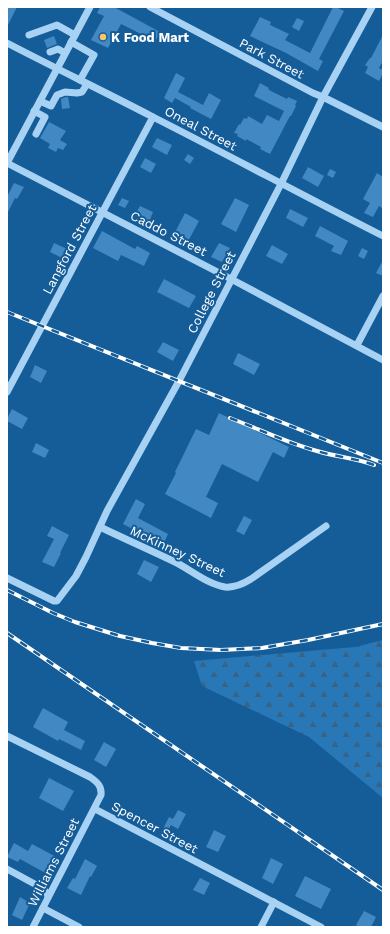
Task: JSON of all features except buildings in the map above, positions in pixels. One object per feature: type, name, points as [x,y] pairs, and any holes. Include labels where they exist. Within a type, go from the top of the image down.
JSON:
[{"type":"street","points":[[7,163],[90,7]]},
{"type":"street","name":"Park Street","points":[[150,7],[313,93],[383,127]]},
{"type":"street","name":"College Street","points":[[7,578],[54,601],[57,600],[68,587],[79,569],[107,511],[179,381],[281,184],[323,97],[372,7]]},
{"type":"street","points":[[29,35],[56,25],[94,55],[80,80]]},
{"type":"street","name":"Oneal Street","points":[[7,43],[383,236]]},
{"type":"street","points":[[50,52],[58,49],[65,53]]},
{"type":"street","points":[[40,101],[51,106],[56,94],[65,92],[82,92],[87,84]]},
{"type":"street","points":[[34,111],[45,117],[36,134]]},
{"type":"street","name":"Langford Street","points":[[7,392],[153,117]]},
{"type":"street","name":"Caddo Street","points":[[7,163],[357,345],[383,360]]},
{"type":"street","points":[[357,345],[383,296]]},
{"type":"street","name":"McKinney Street","points":[[100,527],[176,563],[211,582],[224,587],[232,587],[251,579],[326,526]]},
{"type":"street","name":"Spencer Street","points":[[7,736],[95,781],[102,790],[102,795],[95,809],[321,927]]},
{"type":"street","name":"Williams Street","points":[[33,927],[95,809]]},
{"type":"street","points":[[7,869],[42,888],[47,893],[48,897]]},
{"type":"street","points":[[261,927],[274,902]]},
{"type":"street","points":[[43,908],[79,927]]},
{"type":"green space","points":[[383,640],[383,798],[309,737],[202,686],[194,661],[355,647]]},
{"type":"railway","points":[[7,312],[383,463]]},
{"type":"railway","points":[[230,418],[306,448],[374,465]]},
{"type":"railway","points":[[7,590],[53,613],[75,622],[120,636],[181,648],[221,650],[262,648],[383,624]]},
{"type":"railway","points":[[7,633],[383,890]]},
{"type":"place","name":"K Food Mart","points":[[103,37]]}]
